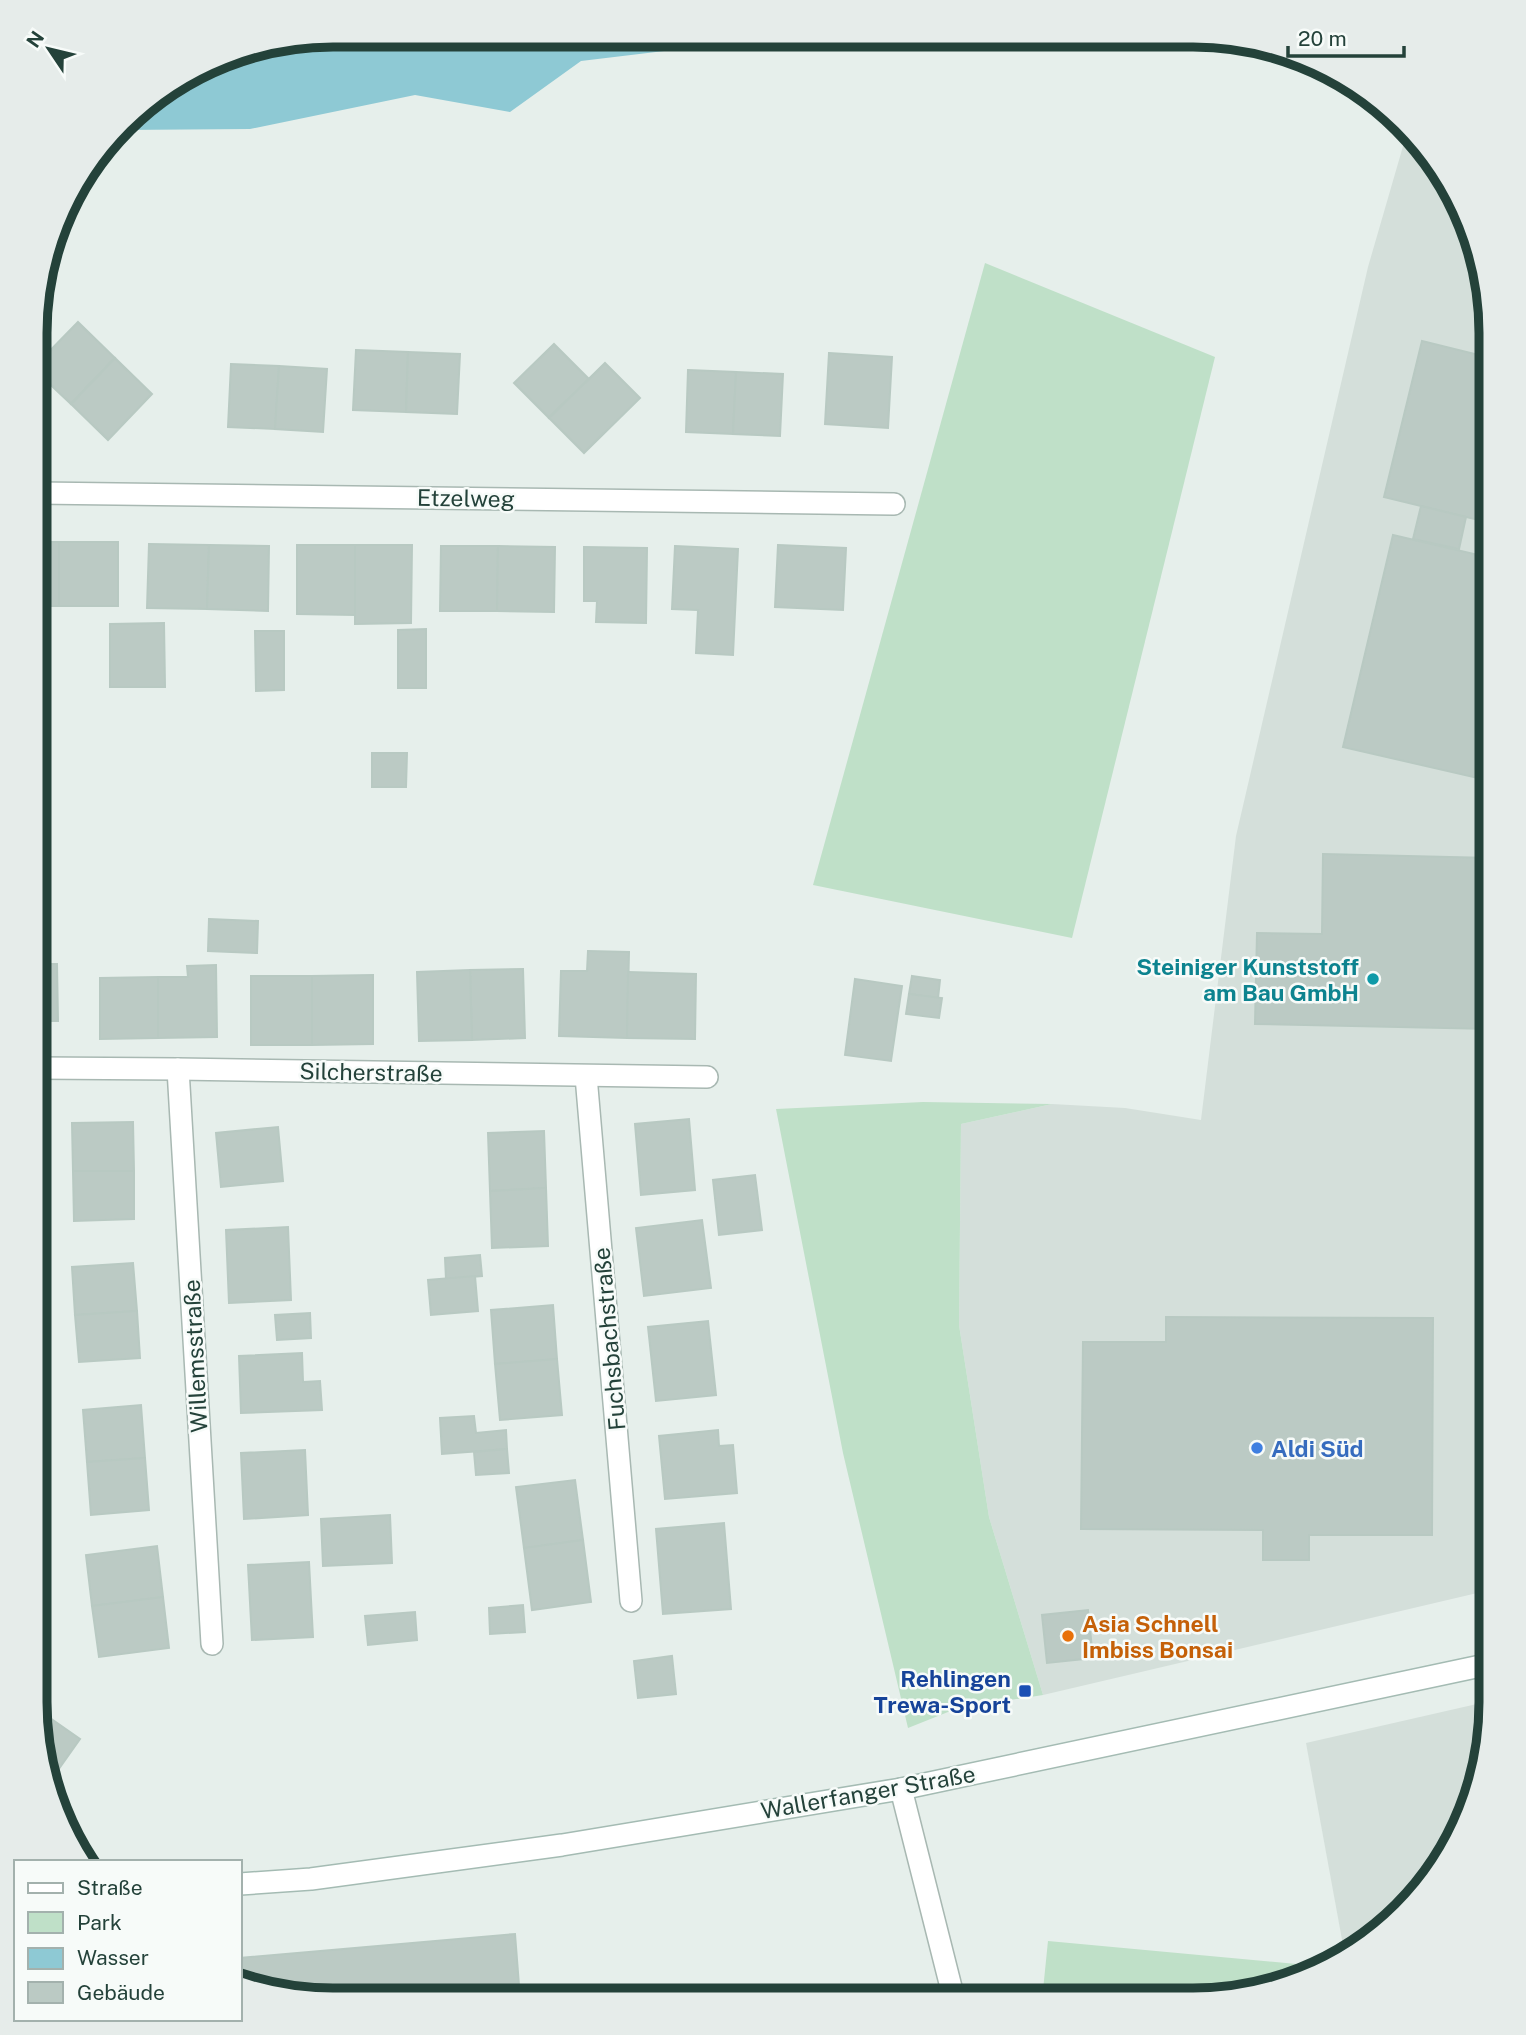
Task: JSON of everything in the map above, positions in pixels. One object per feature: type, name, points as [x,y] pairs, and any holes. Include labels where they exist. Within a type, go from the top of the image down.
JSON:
[{"type":"street","name":"Etzelweg","points":[[47,493],[894,504]]},
{"type":"street","name":"Silcherstraße","points":[[47,1068],[707,1077]]},
{"type":"street","name":"Willemsstraße","points":[[178,1069],[212,1644]]},
{"type":"street","name":"Fuchsbachstraße","points":[[586,1076],[631,1601]]},
{"type":"street","name":"Wallerfanger Straße","points":[[242,1884],[311,1879],[562,1846],[901,1789],[1479,1666]]},
{"type":"street","points":[[901,1789],[951,1988]]},
{"type":"shaded area","points":[[1404,141],[1440,190],[1464,242],[1476,296],[1479,334],[1479,1593],[1043,1695],[989,1517],[959,1325],[961,1124],[1052,1104],[1125,1108],[1201,1120],[1236,836],[1368,267]]},
{"type":"shaded area","points":[[1479,1704],[1469,1776],[1457,1811],[1440,1845],[1420,1876],[1395,1904],[1367,1929],[1343,1945],[1306,1743]]},
{"type":"green space","points":[[985,263],[1215,357],[1072,938],[813,885]]},
{"type":"green space","points":[[923,1102],[1052,1104],[961,1124],[959,1325],[989,1517],[1043,1695],[958,1708],[908,1728],[843,1453],[776,1109]]},
{"type":"green space","points":[[1048,1941],[1305,1965],[1267,1978],[1211,1987],[1043,1988]]},
{"type":"water","points":[[334,47],[697,47],[581,61],[510,112],[415,95],[250,129],[132,130],[159,106],[207,77],[242,62],[296,50]]},
{"type":"building","points":[[78,322],[115,358],[71,404],[47,381],[47,354]]},
{"type":"building","points":[[1422,341],[1479,355],[1479,520],[1384,497]]},
{"type":"building","points":[[554,344],[589,379],[549,418],[514,383]]},
{"type":"building","points":[[356,350],[408,352],[406,412],[353,410]]},
{"type":"building","points":[[408,352],[460,354],[457,414],[406,412]]},
{"type":"building","points":[[829,353],[892,357],[888,428],[825,424]]},
{"type":"building","points":[[115,358],[152,394],[108,440],[71,404]]},
{"type":"building","points":[[605,363],[640,398],[584,453],[549,418]]},
{"type":"building","points":[[231,364],[279,366],[275,429],[228,427]]},
{"type":"building","points":[[279,366],[327,369],[323,432],[275,429]]},
{"type":"building","points":[[688,370],[736,372],[733,434],[686,432]]},
{"type":"building","points":[[736,372],[783,374],[780,436],[733,434]]},
{"type":"building","points":[[1421,506],[1466,517],[1459,549],[1413,539]]},
{"type":"building","points":[[1393,535],[1479,555],[1479,778],[1343,747]]},
{"type":"building","points":[[47,542],[59,542],[59,606],[47,606]]},
{"type":"building","points":[[59,542],[118,542],[118,606],[59,606]]},
{"type":"building","points":[[149,544],[209,545],[207,609],[147,608]]},
{"type":"building","points":[[209,545],[269,546],[268,611],[207,609]]},
{"type":"building","points":[[297,545],[355,545],[355,615],[297,614]]},
{"type":"building","points":[[355,545],[412,545],[411,623],[355,624]]},
{"type":"building","points":[[778,545],[846,548],[843,610],[775,607]]},
{"type":"building","points":[[441,546],[498,546],[497,611],[440,611]]},
{"type":"building","points":[[498,546],[555,547],[554,612],[497,611]]},
{"type":"building","points":[[675,546],[738,549],[733,655],[696,653],[698,610],[672,609]]},
{"type":"building","points":[[584,547],[647,548],[646,623],[596,622],[597,601],[584,601]]},
{"type":"building","points":[[164,623],[165,687],[110,687],[110,624]]},
{"type":"building","points":[[426,629],[426,688],[398,688],[398,630]]},
{"type":"building","points":[[255,631],[284,631],[284,690],[256,691]]},
{"type":"building","points":[[372,753],[407,753],[406,787],[372,787]]},
{"type":"building","name":"Steiniger Kunststoff am Bau GmbH","points":[[1323,854],[1479,858],[1479,1029],[1255,1024],[1257,933],[1322,934]]},
{"type":"building","points":[[209,919],[258,921],[257,953],[208,951]]},
{"type":"building","points":[[588,951],[629,952],[627,1038],[559,1036],[561,971],[587,971]]},
{"type":"building","points":[[47,964],[57,964],[58,1021],[47,1021]]},
{"type":"building","points":[[216,965],[217,1037],[158,1038],[158,977],[188,977],[187,966]]},
{"type":"building","points":[[523,969],[525,1038],[472,1040],[470,970]]},
{"type":"building","points":[[470,970],[472,1040],[419,1041],[417,972]]},
{"type":"building","points":[[628,972],[696,974],[695,1039],[627,1038]]},
{"type":"building","points":[[373,975],[373,1044],[312,1045],[312,976]]},
{"type":"building","points":[[251,976],[312,976],[312,1045],[251,1045]]},
{"type":"building","points":[[912,976],[940,980],[938,998],[909,994]]},
{"type":"building","points":[[158,977],[158,1038],[100,1039],[100,978]]},
{"type":"building","points":[[855,979],[902,986],[891,1061],[845,1055]]},
{"type":"building","points":[[909,994],[942,998],[939,1018],[906,1014]]},
{"type":"building","points":[[689,1119],[695,1190],[641,1195],[635,1124]]},
{"type":"building","points":[[133,1122],[134,1171],[73,1171],[72,1123]]},
{"type":"building","points":[[278,1127],[283,1181],[221,1187],[216,1133]]},
{"type":"building","points":[[544,1131],[546,1188],[490,1191],[488,1133]]},
{"type":"building","points":[[73,1171],[134,1171],[134,1219],[74,1221]]},
{"type":"building","points":[[755,1175],[762,1230],[719,1235],[713,1180]]},
{"type":"building","points":[[546,1188],[548,1246],[492,1248],[490,1191]]},
{"type":"building","points":[[702,1220],[711,1288],[644,1296],[636,1228]]},
{"type":"building","points":[[288,1227],[291,1300],[229,1303],[226,1230]]},
{"type":"building","points":[[480,1255],[482,1276],[446,1279],[445,1258]]},
{"type":"building","points":[[133,1263],[137,1311],[75,1315],[72,1267]]},
{"type":"building","points":[[475,1276],[478,1311],[431,1315],[428,1280]]},
{"type":"building","points":[[553,1305],[557,1359],[495,1364],[491,1310]]},
{"type":"building","points":[[137,1311],[140,1358],[79,1362],[75,1315]]},
{"type":"building","points":[[310,1313],[311,1338],[277,1340],[275,1315]]},
{"type":"building","name":"Aldi Süd","points":[[1166,1317],[1433,1318],[1432,1535],[1309,1535],[1309,1560],[1263,1560],[1263,1530],[1081,1529],[1083,1342],[1166,1342]]},
{"type":"building","points":[[708,1321],[716,1395],[656,1401],[648,1327]]},
{"type":"building","points":[[302,1353],[303,1382],[320,1381],[322,1410],[241,1413],[239,1356]]},
{"type":"building","points":[[557,1359],[562,1415],[500,1420],[495,1364]]},
{"type":"building","points":[[141,1405],[145,1458],[87,1462],[83,1410]]},
{"type":"building","points":[[474,1416],[476,1433],[506,1430],[507,1449],[442,1454],[440,1418]]},
{"type":"building","points":[[718,1430],[719,1446],[733,1445],[737,1493],[665,1499],[659,1436]]},
{"type":"building","points":[[507,1449],[509,1473],[476,1475],[474,1452]]},
{"type":"building","points":[[305,1450],[308,1515],[244,1519],[241,1453]]},
{"type":"building","points":[[145,1458],[149,1510],[91,1515],[87,1462]]},
{"type":"building","points":[[575,1480],[583,1540],[524,1548],[516,1487]]},
{"type":"building","points":[[390,1515],[392,1563],[323,1566],[321,1519]]},
{"type":"building","points":[[724,1523],[731,1609],[663,1614],[656,1529]]},
{"type":"building","points":[[583,1540],[591,1602],[532,1610],[524,1548]]},
{"type":"building","points":[[157,1546],[163,1597],[92,1606],[86,1555]]},
{"type":"building","points":[[309,1562],[313,1637],[252,1640],[248,1565]]},
{"type":"building","points":[[163,1597],[169,1648],[99,1657],[92,1606]]},
{"type":"building","points":[[523,1605],[525,1632],[490,1634],[489,1608]]},
{"type":"building","name":"Asia Schnell Imbiss Bonsai","points":[[1088,1610],[1093,1658],[1047,1663],[1042,1615]]},
{"type":"building","points":[[415,1612],[417,1640],[368,1645],[365,1616]]},
{"type":"building","points":[[672,1656],[676,1694],[638,1698],[634,1661]]},
{"type":"building","points":[[48,1716],[80,1739],[56,1772]]},
{"type":"building","points":[[515,1934],[519,1988],[334,1988],[296,1985],[242,1973],[242,1958]]},
{"type":"place","name":"Steiniger Kunststoff am Bau GmbH","points":[[1373,979]]},
{"type":"place","name":"Aldi Süd","points":[[1257,1448]]},
{"type":"place","name":"Asia Schnell Imbiss Bonsai","points":[[1068,1636]]},
{"type":"place","name":"Rehlingen Trewa-Sport","points":[[1025,1691]]}]
